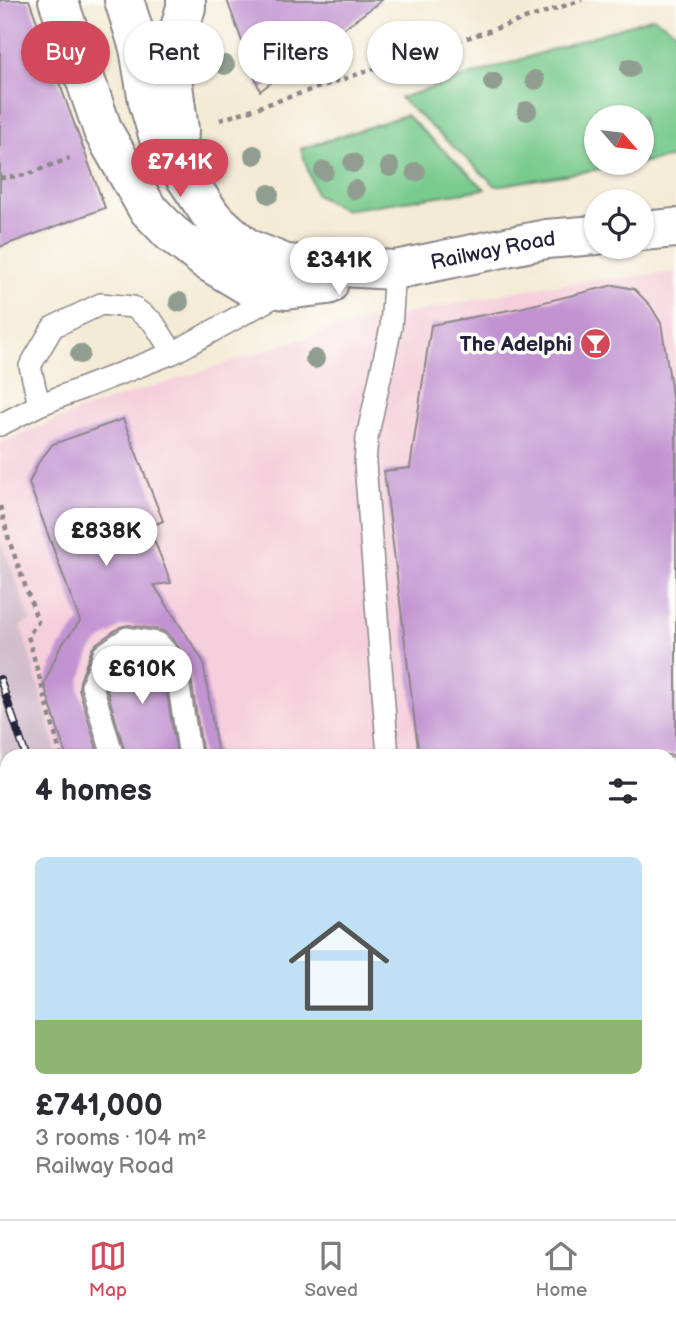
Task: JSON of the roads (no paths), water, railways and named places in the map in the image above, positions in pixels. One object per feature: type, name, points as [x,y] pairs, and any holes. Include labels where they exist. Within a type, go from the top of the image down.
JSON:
[{"type":"street","points":[[58,0],[103,131],[148,208],[171,233],[207,261],[247,285],[286,290],[325,286],[395,270]]},
{"type":"street","name":"Railway Road","points":[[124,0],[139,48],[148,101],[159,138],[178,148],[212,218],[246,248],[286,264],[395,270],[546,239],[584,236]]},
{"type":"street","points":[[178,148],[170,63],[186,0]]},
{"type":"street","points":[[654,230],[676,228]]},
{"type":"lane","points":[[387,749],[365,463],[367,438],[391,327],[395,270]]},
{"type":"lane","points":[[0,425],[39,405],[173,353],[286,290]]},
{"type":"lane","points":[[39,405],[30,366],[53,327],[102,304],[133,307],[153,322],[173,353]]},
{"type":"lane","points":[[111,749],[92,686],[104,654],[127,638],[158,643],[176,662],[189,749]]},
{"type":"railway","points":[[0,679],[24,749]]},
{"type":"place","name":"The Adelphi","points":[[595,344]]}]
